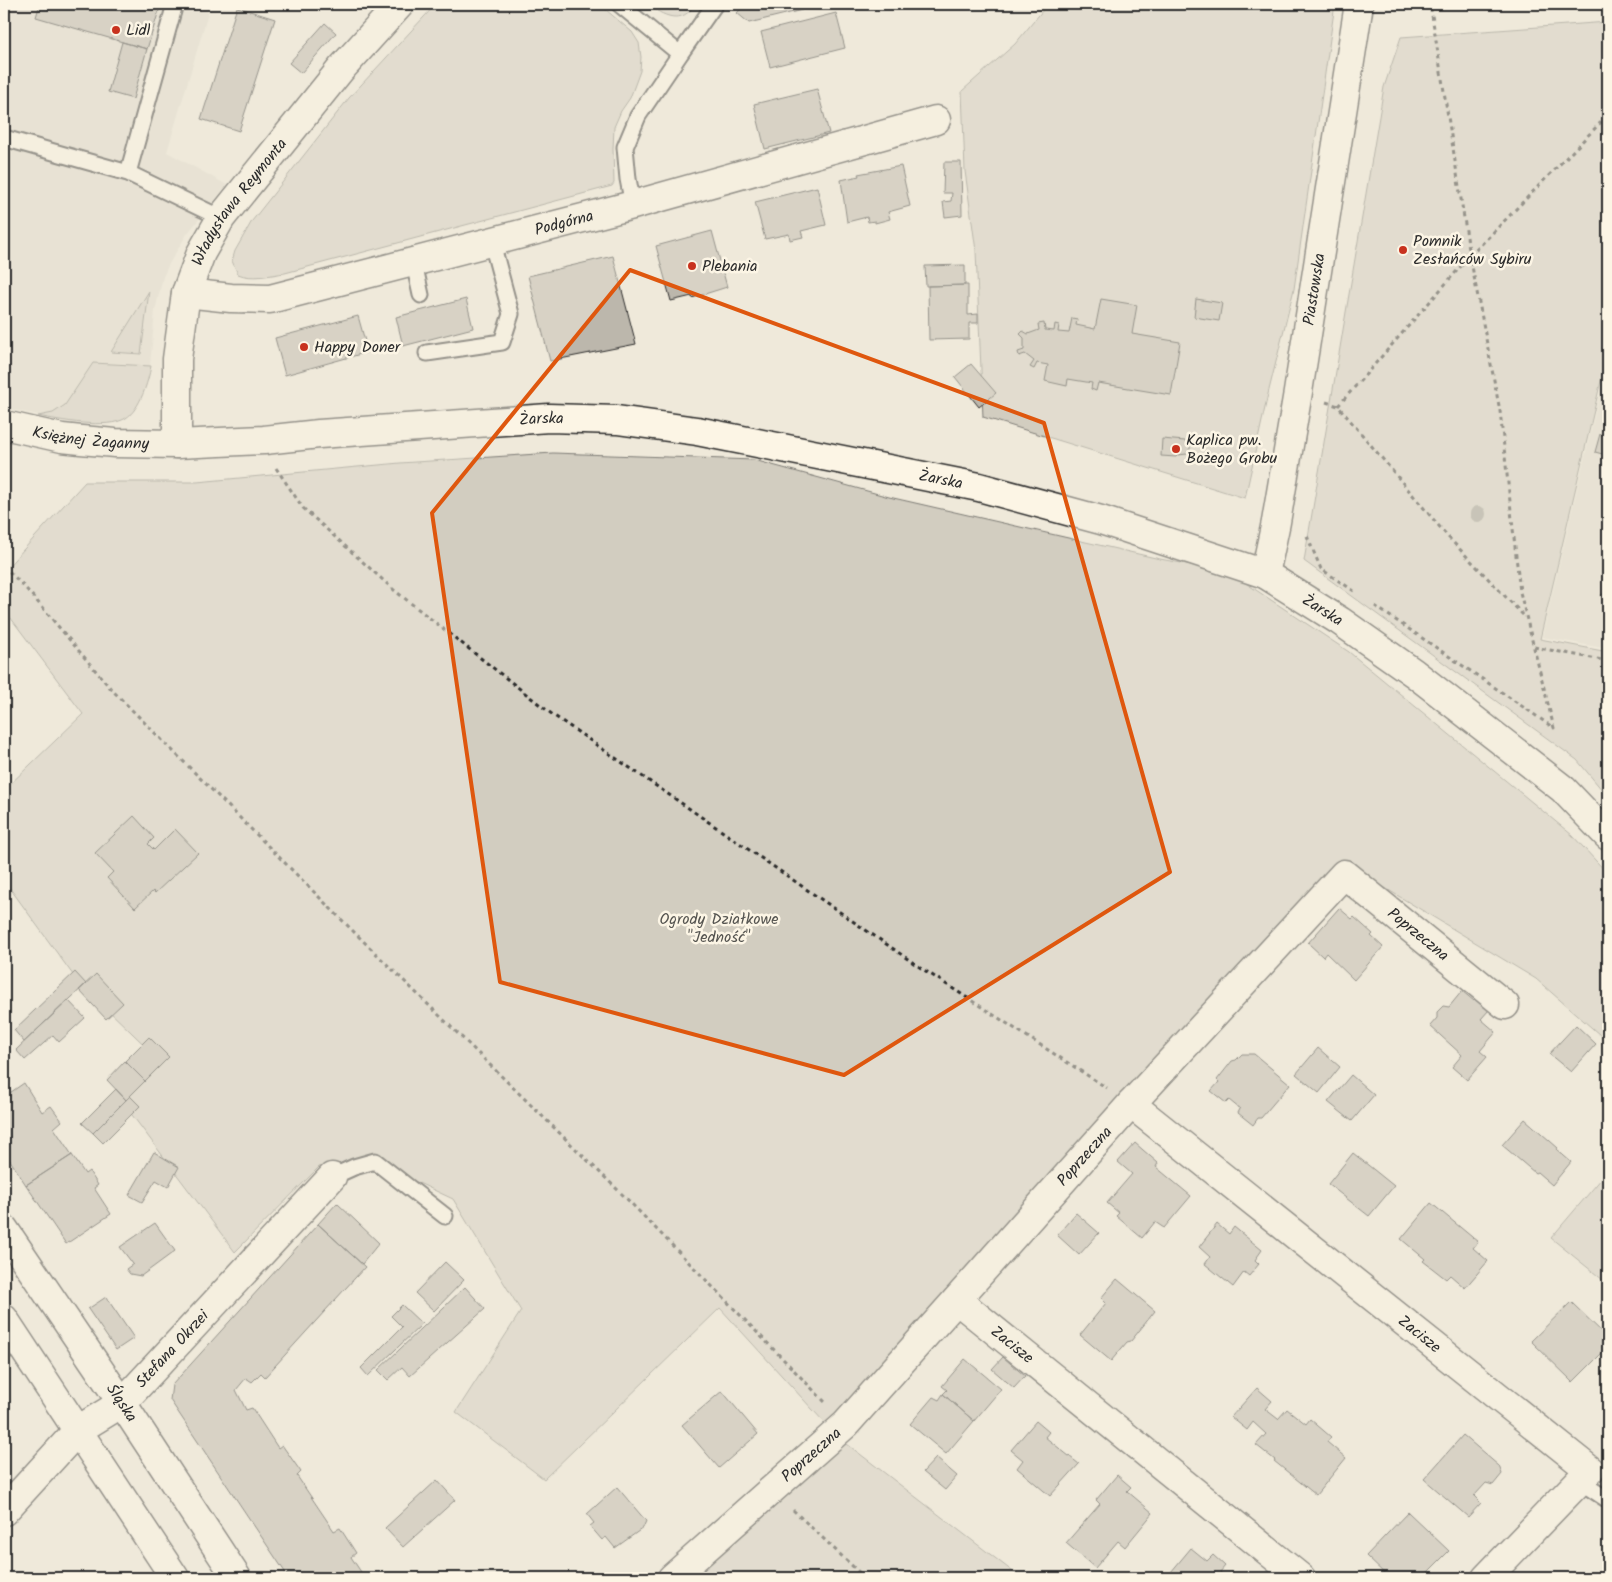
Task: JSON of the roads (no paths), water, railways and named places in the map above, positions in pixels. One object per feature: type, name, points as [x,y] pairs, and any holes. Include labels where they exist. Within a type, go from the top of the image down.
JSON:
[{"type":"street","name":"Władysława Reymonta","points":[[177,444],[177,359],[186,293],[201,254],[221,218],[340,69],[400,4]]},
{"type":"street","name":"Piastowska","points":[[1265,574],[1276,522],[1298,392],[1359,4]]},
{"type":"street","name":"Podgórna","points":[[186,293],[231,298],[270,299],[492,243],[936,120]]},
{"type":"street","name":"Żarska","points":[[177,444],[264,440],[319,434],[549,418],[617,420],[697,431],[979,487],[1101,520],[1265,574],[1340,621],[1414,673],[1562,789],[1608,836]]},
{"type":"street","name":"Księżnej Żaganny","points":[[4,425],[62,438],[115,444],[177,444]]},
{"type":"street","name":"Poprzeczna","points":[[672,1578],[846,1424],[1131,1104],[1344,874],[1505,1005]]},
{"type":"street","name":"Zacisze","points":[[1131,1104],[1590,1470],[1580,1481]]},
{"type":"street","name":"Stefana Okrzei","points":[[4,1512],[78,1430],[122,1403],[332,1177]]},
{"type":"street","name":"Śląska","points":[[4,1229],[122,1403],[237,1578]]},
{"type":"street","name":"Zacisze","points":[[957,1300],[1301,1578]]},
{"type":"street","points":[[4,1319],[175,1578]]},
{"type":"street","points":[[1486,1578],[1580,1481]]},
{"type":"lane","points":[[128,172],[175,4]]},
{"type":"lane","points":[[619,4],[680,54]]},
{"type":"lane","points":[[633,205],[625,147],[638,116],[716,4]]},
{"type":"lane","points":[[4,138],[128,172],[221,218]]},
{"type":"lane","points":[[427,353],[502,342],[511,314],[492,243]]},
{"type":"lane","points":[[414,263],[422,295]]},
{"type":"lane","points":[[332,1177],[354,1167],[375,1161],[445,1216]]},
{"type":"lane","points":[[1580,1481],[1608,1500]]},
{"type":"place","name":"Lidl","points":[[116,30]]},
{"type":"place","name":"Pomnik Zesłańców Sybiru","points":[[1403,250]]},
{"type":"place","name":"Plebania","points":[[692,266]]},
{"type":"place","name":"Happy Doner","points":[[304,347]]},
{"type":"place","name":"Kaplica pw. Bożego Grobu","points":[[1176,449]]},
{"type":"park label","name":"Ogrody Działkowe \"Jedność\"","points":[[719,928]]}]
